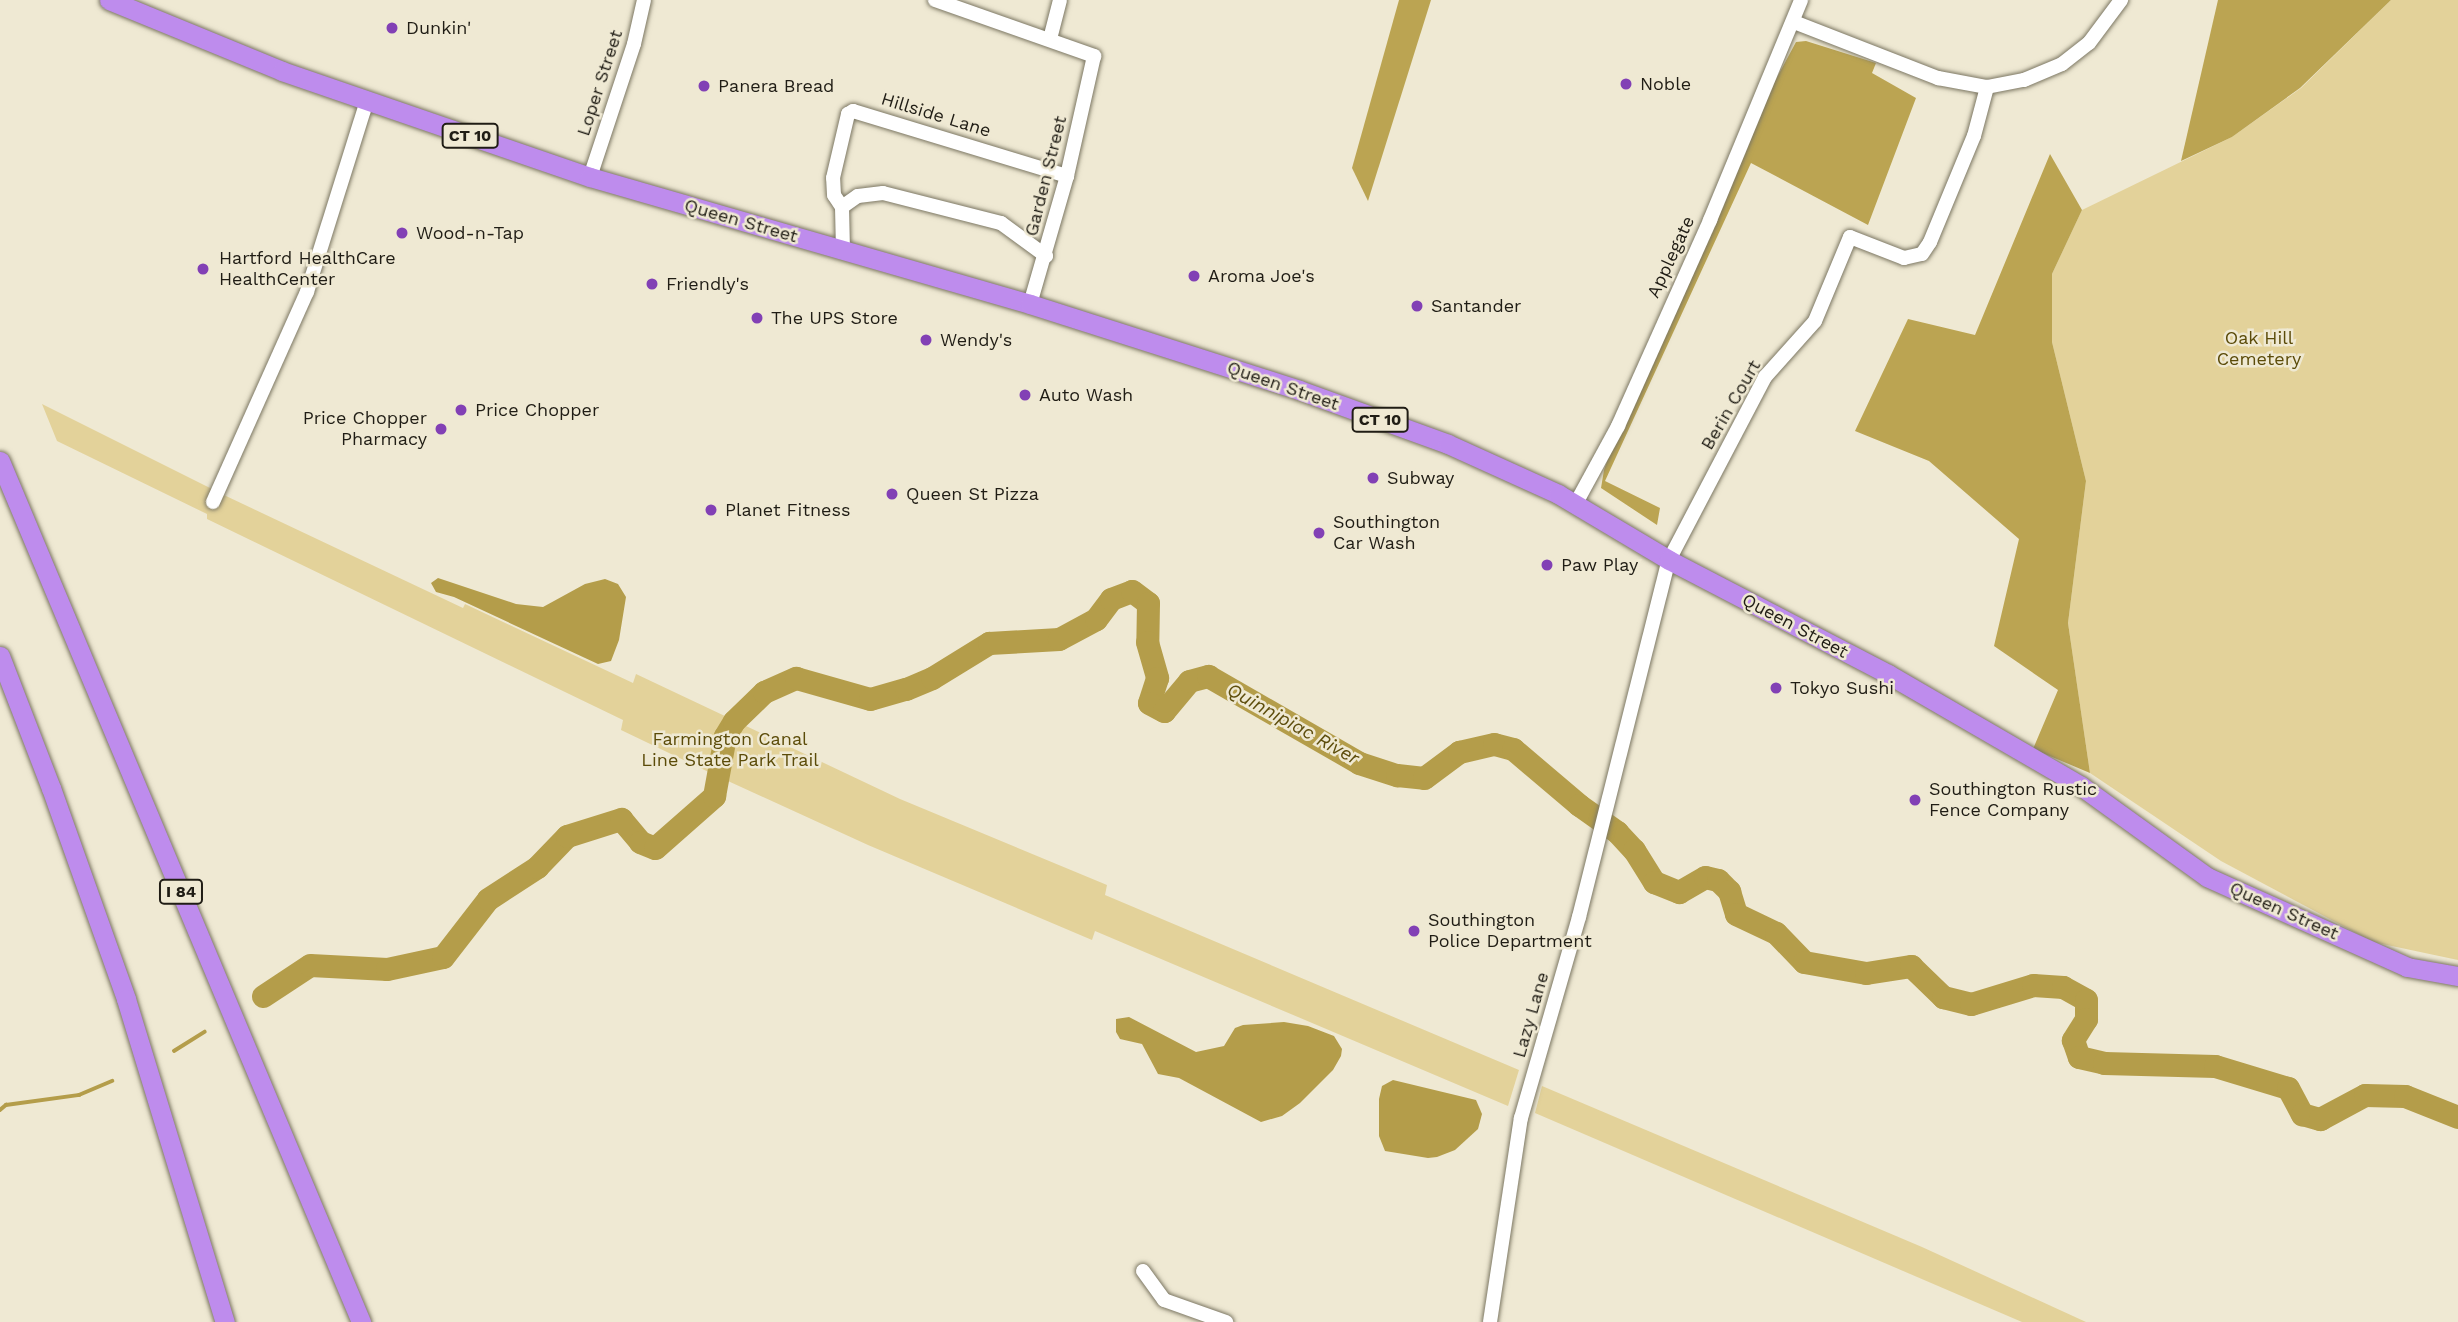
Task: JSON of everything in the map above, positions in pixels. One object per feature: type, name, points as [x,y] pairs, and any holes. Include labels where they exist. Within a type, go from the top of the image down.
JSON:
[{"type":"highway","name":"Queen Street","points":[[116,2],[273,68],[590,177],[1030,304],[1299,390],[1448,444],[1575,505],[1669,560],[1888,674],[2081,786],[2207,877],[2407,967],[2458,976]]},
{"type":"highway","name":"I 84","points":[[0,461],[361,1322]]},
{"type":"highway","points":[[0,656],[51,788],[122,988],[226,1322]]},
{"type":"street","name":"Loper Street","points":[[590,177],[634,44],[643,0]]},
{"type":"street","points":[[935,0],[1050,39],[1060,0]]},
{"type":"street","name":"Applegate","points":[[1575,505],[1618,426],[1710,220],[1801,0]]},
{"type":"street","points":[[1794,22],[1938,78],[1987,87],[2024,80],[2062,64],[2089,43],[2121,0]]},
{"type":"street","name":"Garden Street","points":[[1030,304],[1067,176],[1094,56],[1050,39]]},
{"type":"street","name":"Berin Court","points":[[1669,560],[1765,377],[1815,321],[1850,237],[1894,256],[1914,258],[1922,254],[1930,242],[1974,136],[1987,87]]},
{"type":"street","points":[[213,502],[307,292],[367,101]]},
{"type":"street","name":"Hillside Lane","points":[[843,251],[842,207],[834,195],[833,178],[848,114],[853,111],[1067,176]]},
{"type":"street","points":[[842,207],[858,196],[883,193],[1001,223],[1013,229],[1046,256]]},
{"type":"street","name":"Lazy Lane","points":[[1490,1322],[1521,1118],[1599,836],[1669,560]]},
{"type":"street","points":[[1143,1272],[1164,1300],[1226,1322]]},
{"type":"green space","name":"Oak Hill Cemetery","points":[[2391,0],[2458,0],[2458,960],[2373,942],[2221,861],[2090,773],[2068,623],[2086,481],[2052,342],[2052,274],[2082,210],[2232,137],[2301,88]]},
{"type":"green space","name":"Farmington Canal Line State Park Trail","points":[[42,404],[226,496],[463,608],[465,604],[633,683],[636,674],[900,799],[1107,885],[1105,895],[1519,1070],[1508,1106],[1095,931],[1092,940],[868,845],[717,776],[621,730],[623,720],[207,519],[207,514],[57,441]]},
{"type":"green space","points":[[1542,1086],[1922,1247],[2086,1322],[2022,1322],[1535,1113]]},
{"type":"shaded area","points":[[1399,0],[1431,0],[1368,201],[1352,168]]},
{"type":"shaded area","points":[[2218,0],[2391,0],[2300,88],[2232,137],[2181,161]]},
{"type":"shaded area","points":[[1806,41],[1876,63],[1872,73],[1916,98],[1868,225],[1751,163],[1605,481],[1660,508],[1657,525],[1601,488],[1604,470],[1613,444],[1767,96],[1796,42]]},
{"type":"shaded area","points":[[2050,154],[2082,210],[2052,274],[2052,342],[2086,481],[2068,623],[2090,773],[2033,749],[2058,690],[1994,646],[2019,539],[1929,461],[1855,431],[1908,319],[1975,335]]},
{"type":"shaded area","points":[[438,578],[516,604],[543,607],[585,584],[605,579],[618,584],[626,597],[619,640],[611,661],[598,664],[454,597],[436,592],[431,583]]},
{"type":"shaded area","points":[[1129,1017],[1196,1052],[1224,1046],[1235,1028],[1243,1025],[1284,1022],[1308,1026],[1334,1036],[1342,1049],[1341,1056],[1333,1070],[1300,1103],[1282,1116],[1261,1122],[1179,1078],[1158,1074],[1142,1044],[1120,1039],[1116,1032],[1116,1019]]},
{"type":"shaded area","points":[[1393,1080],[1476,1100],[1482,1114],[1478,1129],[1455,1150],[1437,1157],[1385,1151],[1379,1136],[1379,1099],[1382,1086]]},
{"type":"waterway","name":"Quinnipiac River","points":[[263,996],[310,965],[387,969],[443,957],[488,899],[537,867],[567,836],[621,819],[640,842],[655,848],[714,796],[725,736],[734,721],[764,692],[796,678],[870,699],[932,678],[989,643],[1059,639],[1096,619],[1111,599],[1132,591],[1148,603],[1147,642],[1157,678],[1149,703],[1164,711],[1189,681],[1208,676],[1359,763],[1397,775],[1424,778],[1459,752],[1494,744],[1513,749],[1579,805],[1617,832],[1634,850],[1654,882],[1679,892],[1705,877],[1718,880],[1729,891],[1736,914],[1776,933],[1804,962],[1866,973],[1911,966],[1943,997],[1971,1004],[2033,985],[2063,987],[2086,1000],[2086,1019],[2073,1040],[2079,1057],[2104,1063],[2215,1066],[2288,1088],[2302,1114],[2320,1119],[2365,1095],[2405,1096],[2458,1117]]},
{"type":"waterway","name":"Quinnipiac River","points":[[174,1051],[205,1032]]},
{"type":"waterway","name":"Quinnipiac River","points":[[0,1110],[6,1105],[79,1095],[112,1081]]},
{"type":"place","name":"Dunkin'","points":[[392,28]]},
{"type":"place","name":"Noble","points":[[1626,84]]},
{"type":"place","name":"Panera Bread","points":[[704,86]]},
{"type":"place","name":"Wood-n-Tap","points":[[402,233]]},
{"type":"place","name":"Hartford HealthCare HealthCenter","points":[[203,269]]},
{"type":"place","name":"Aroma Joe's","points":[[1194,276]]},
{"type":"place","name":"Friendly's","points":[[652,284]]},
{"type":"place","name":"Santander","points":[[1417,306]]},
{"type":"place","name":"The UPS Store","points":[[757,318]]},
{"type":"place","name":"Wendy's","points":[[926,340]]},
{"type":"place","name":"Auto Wash","points":[[1025,395]]},
{"type":"place","name":"Price Chopper","points":[[461,410]]},
{"type":"place","name":"Price Chopper Pharmacy","points":[[441,429]]},
{"type":"place","name":"Subway","points":[[1373,478]]},
{"type":"place","name":"Queen St Pizza","points":[[892,494]]},
{"type":"place","name":"Planet Fitness","points":[[711,510]]},
{"type":"place","name":"Southington Car Wash","points":[[1319,533]]},
{"type":"place","name":"Paw Play","points":[[1547,565]]},
{"type":"place","name":"Tokyo Sushi","points":[[1776,688]]},
{"type":"place","name":"Southington Rustic Fence Company","points":[[1915,800]]},
{"type":"place","name":"Southington Police Department","points":[[1414,931]]}]
